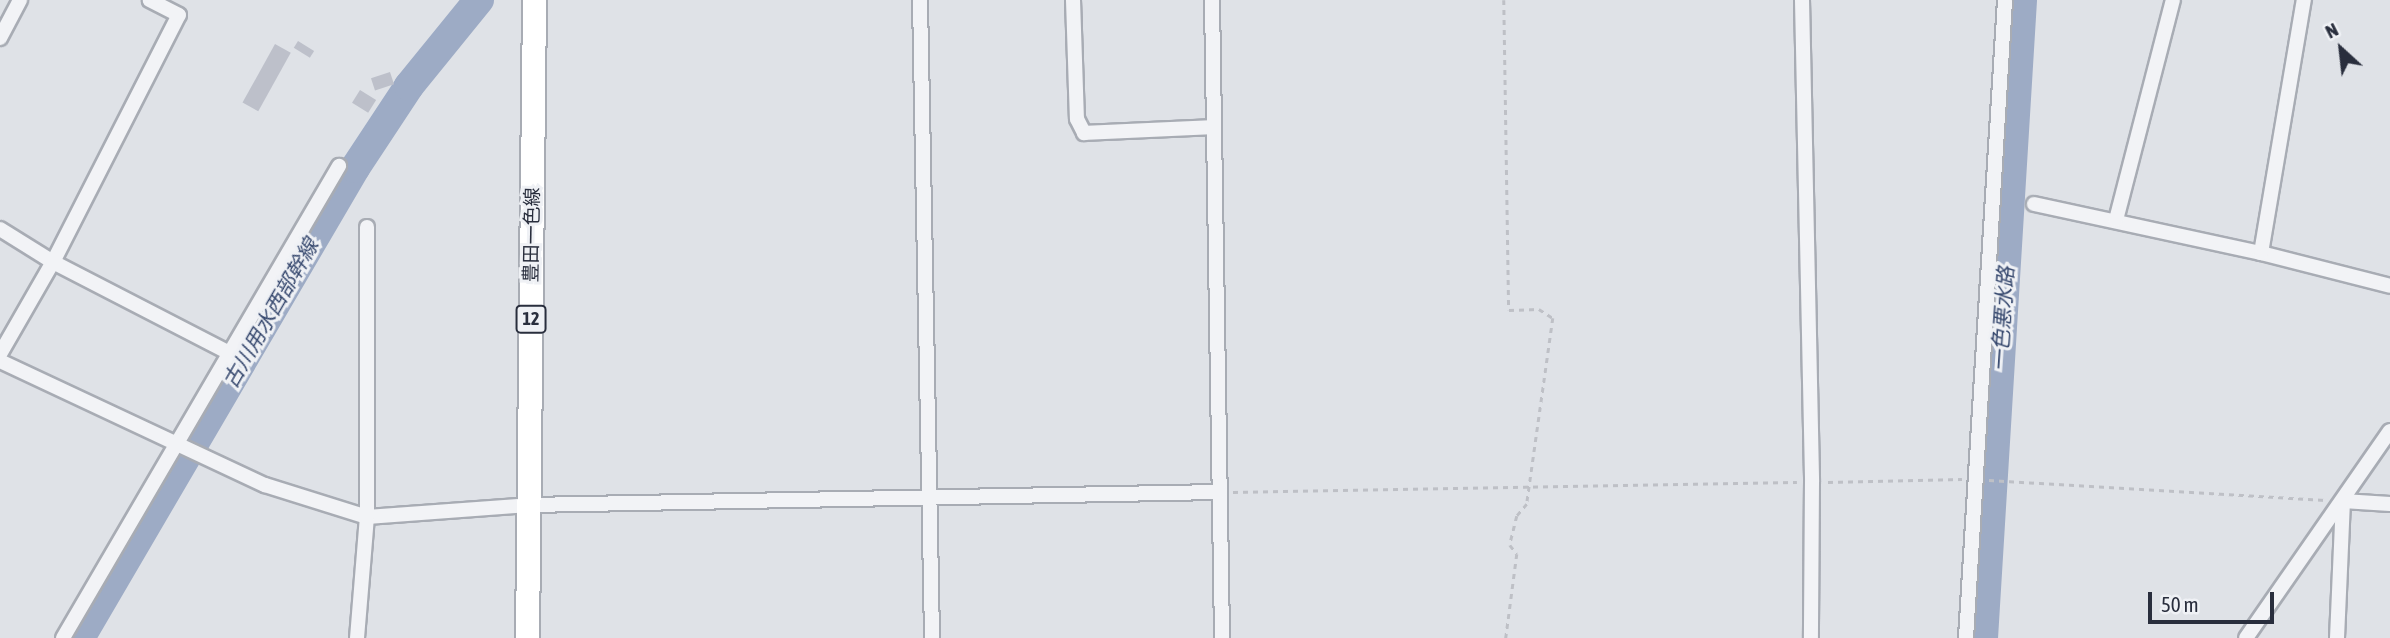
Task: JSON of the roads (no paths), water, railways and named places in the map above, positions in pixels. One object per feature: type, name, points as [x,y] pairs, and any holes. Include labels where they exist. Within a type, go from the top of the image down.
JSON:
[{"type":"main road","name":"豊田一色線","points":[[527,638],[534,0]]},
{"type":"street","points":[[0,38],[20,0]]},
{"type":"street","points":[[0,354],[53,262],[178,15],[150,0]]},
{"type":"street","points":[[920,0],[932,638]]},
{"type":"street","points":[[1073,0],[1077,119],[1084,133],[1214,127]]},
{"type":"street","points":[[1212,0],[1222,638]]},
{"type":"street","points":[[1802,0],[1812,482],[1811,638]]},
{"type":"street","points":[[1966,638],[2005,0]]},
{"type":"street","points":[[2116,220],[2173,0]]},
{"type":"street","points":[[2261,253],[2304,0]]},
{"type":"street","points":[[63,638],[339,166]]},
{"type":"street","points":[[2034,204],[2261,253],[2390,286]]},
{"type":"street","points":[[357,638],[367,517],[367,227]]},
{"type":"street","points":[[0,229],[53,262],[229,353]]},
{"type":"street","points":[[0,361],[265,485],[367,517],[529,505],[1220,492]]},
{"type":"street","points":[[2246,638],[2390,431]]},
{"type":"street","points":[[2343,501],[2390,504]]},
{"type":"street","points":[[2337,638],[2343,501]]},
{"type":"waterway","name":"古川用水西部幹線","points":[[80,638],[355,168],[409,86],[479,0]]},
{"type":"waterway","name":"一色悪水路","points":[[1983,638],[2022,0]]}]
